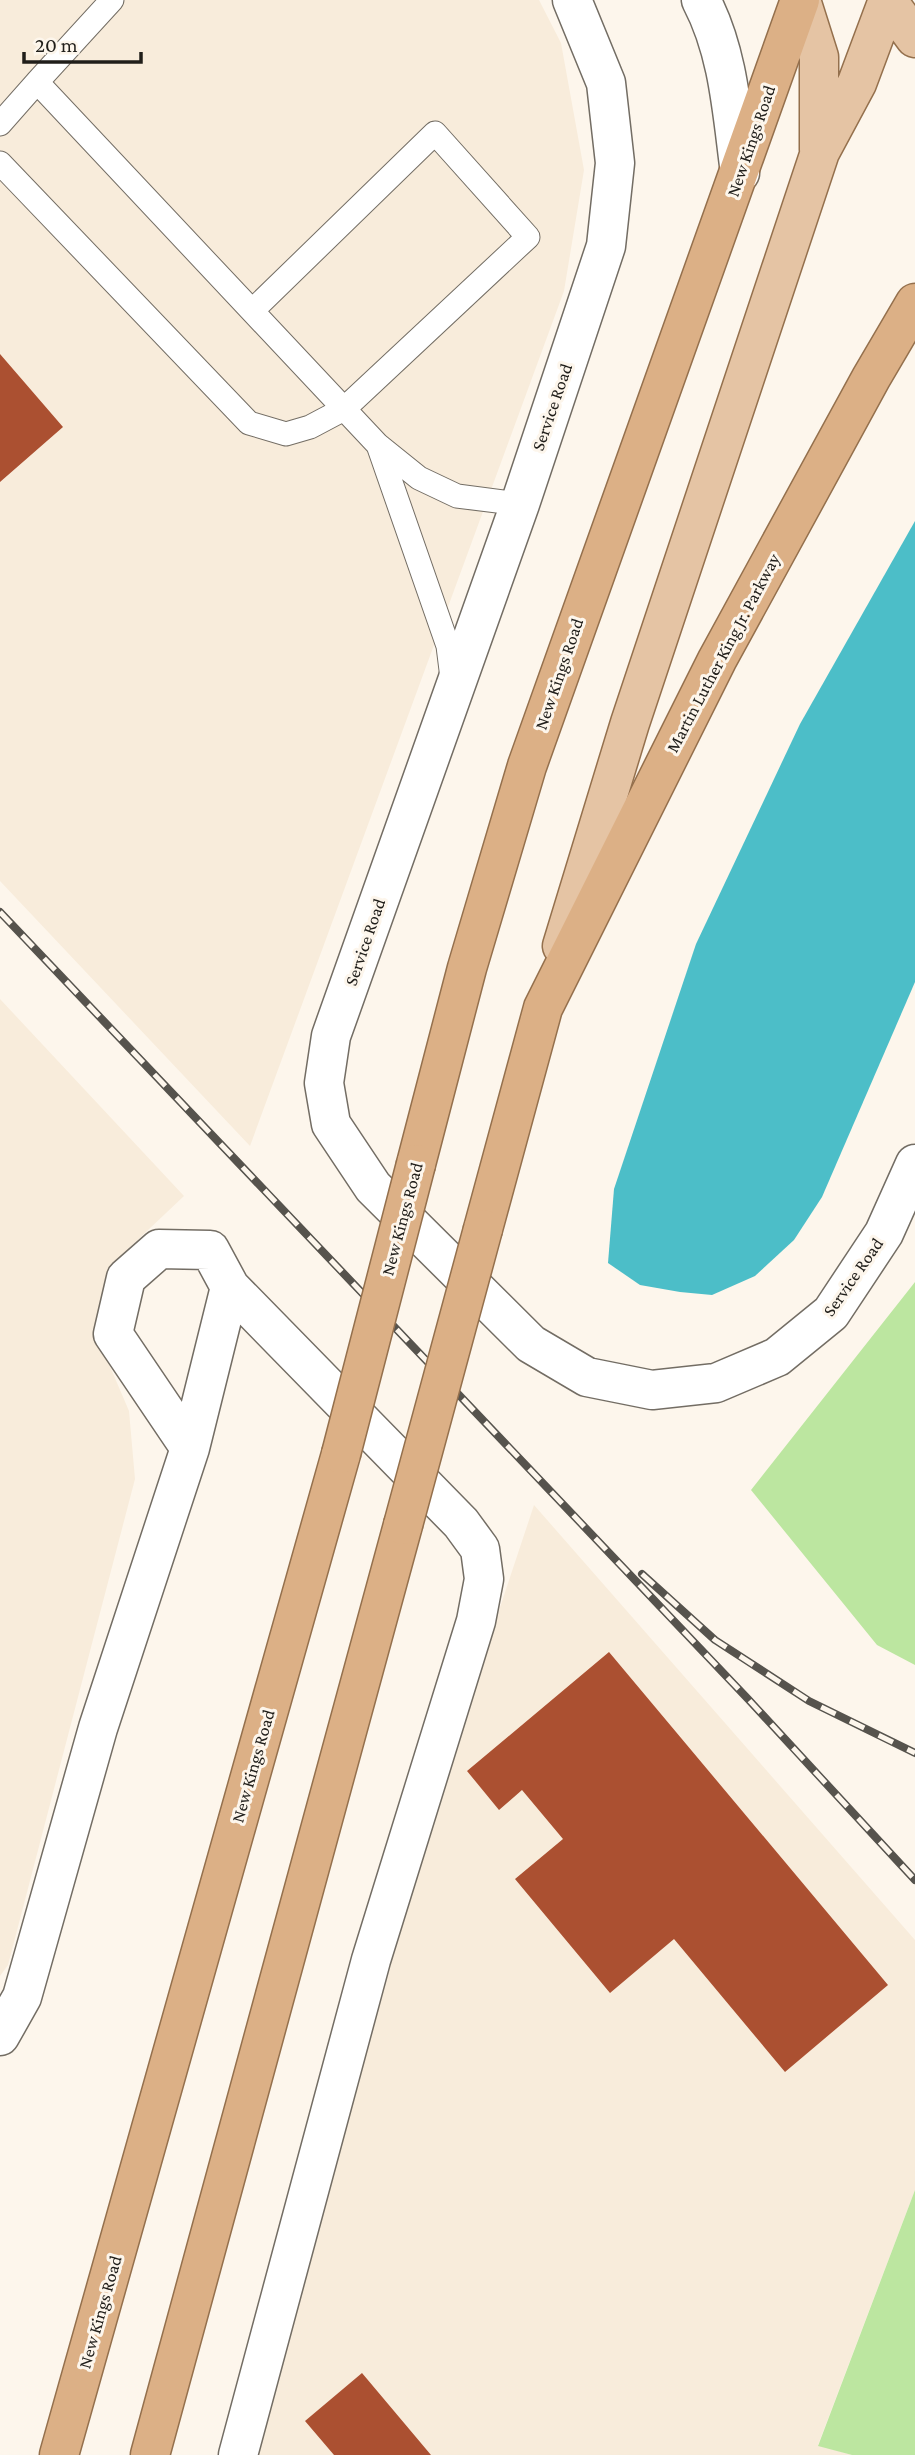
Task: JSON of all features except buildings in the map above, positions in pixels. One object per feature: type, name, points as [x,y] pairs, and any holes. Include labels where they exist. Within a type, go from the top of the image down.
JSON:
[{"type":"highway","name":"New Kings Road","points":[[59,2455],[341,1454],[467,968],[527,766],[800,0]]},
{"type":"highway","name":"Martin Luther King Jr. Parkway","points":[[543,1008],[717,660],[864,390],[915,303]]},
{"type":"highway","points":[[150,2455],[543,1008]]},
{"type":"main road","points":[[800,0],[819,57],[820,152]]},
{"type":"main road","points":[[543,1008],[630,723],[820,152],[857,83],[887,1]]},
{"type":"main road","points":[[887,1],[915,38]]},
{"type":"street","name":"Service Road","points":[[572,0],[606,83],[615,163],[606,246],[520,504],[336,1023],[324,1083],[331,1124],[373,1187],[531,1344],[587,1377],[652,1390],[716,1383],[777,1357],[831,1313],[884,1233],[915,1164]]},
{"type":"street","points":[[701,0],[714,24],[724,61],[740,173]]},
{"type":"street","points":[[190,1448],[113,1334],[126,1278],[159,1249],[210,1250],[230,1287],[461,1523],[480,1549],[484,1579],[476,1621],[371,1960],[242,2452]]},
{"type":"street","points":[[0,2036],[22,1997],[98,1728],[190,1448],[230,1287]]},
{"type":"lane","points":[[0,124],[113,0]]},
{"type":"lane","points":[[37,82],[378,445],[419,478],[457,496],[520,504]]},
{"type":"lane","points":[[0,163],[249,423],[286,434],[310,427],[345,409],[528,237],[435,133],[252,310]]},
{"type":"lane","points":[[378,445],[448,646],[453,692]]},
{"type":"shaded area","points":[[0,0],[539,0],[561,43],[584,170],[564,291],[250,1146],[0,881]]},
{"type":"shaded area","points":[[0,999],[184,1196],[110,1266],[94,1329],[129,1411],[135,1479],[8,1965],[0,1976]]},
{"type":"shaded area","points":[[534,1505],[915,1940],[915,2190],[818,2445],[852,2455],[253,2455],[388,1945]]},
{"type":"green space","points":[[915,1282],[915,1665],[877,1645],[751,1490]]},
{"type":"green space","points":[[915,2190],[915,2455],[852,2455],[818,2446]]},
{"type":"water","points":[[915,521],[915,982],[822,1197],[794,1240],[755,1276],[712,1295],[640,1285],[608,1263],[614,1189],[696,944],[800,724]]},
{"type":"railway","points":[[0,912],[748,1699],[915,1880]]},
{"type":"railway","points":[[642,1574],[715,1640],[809,1701],[915,1753]]}]
